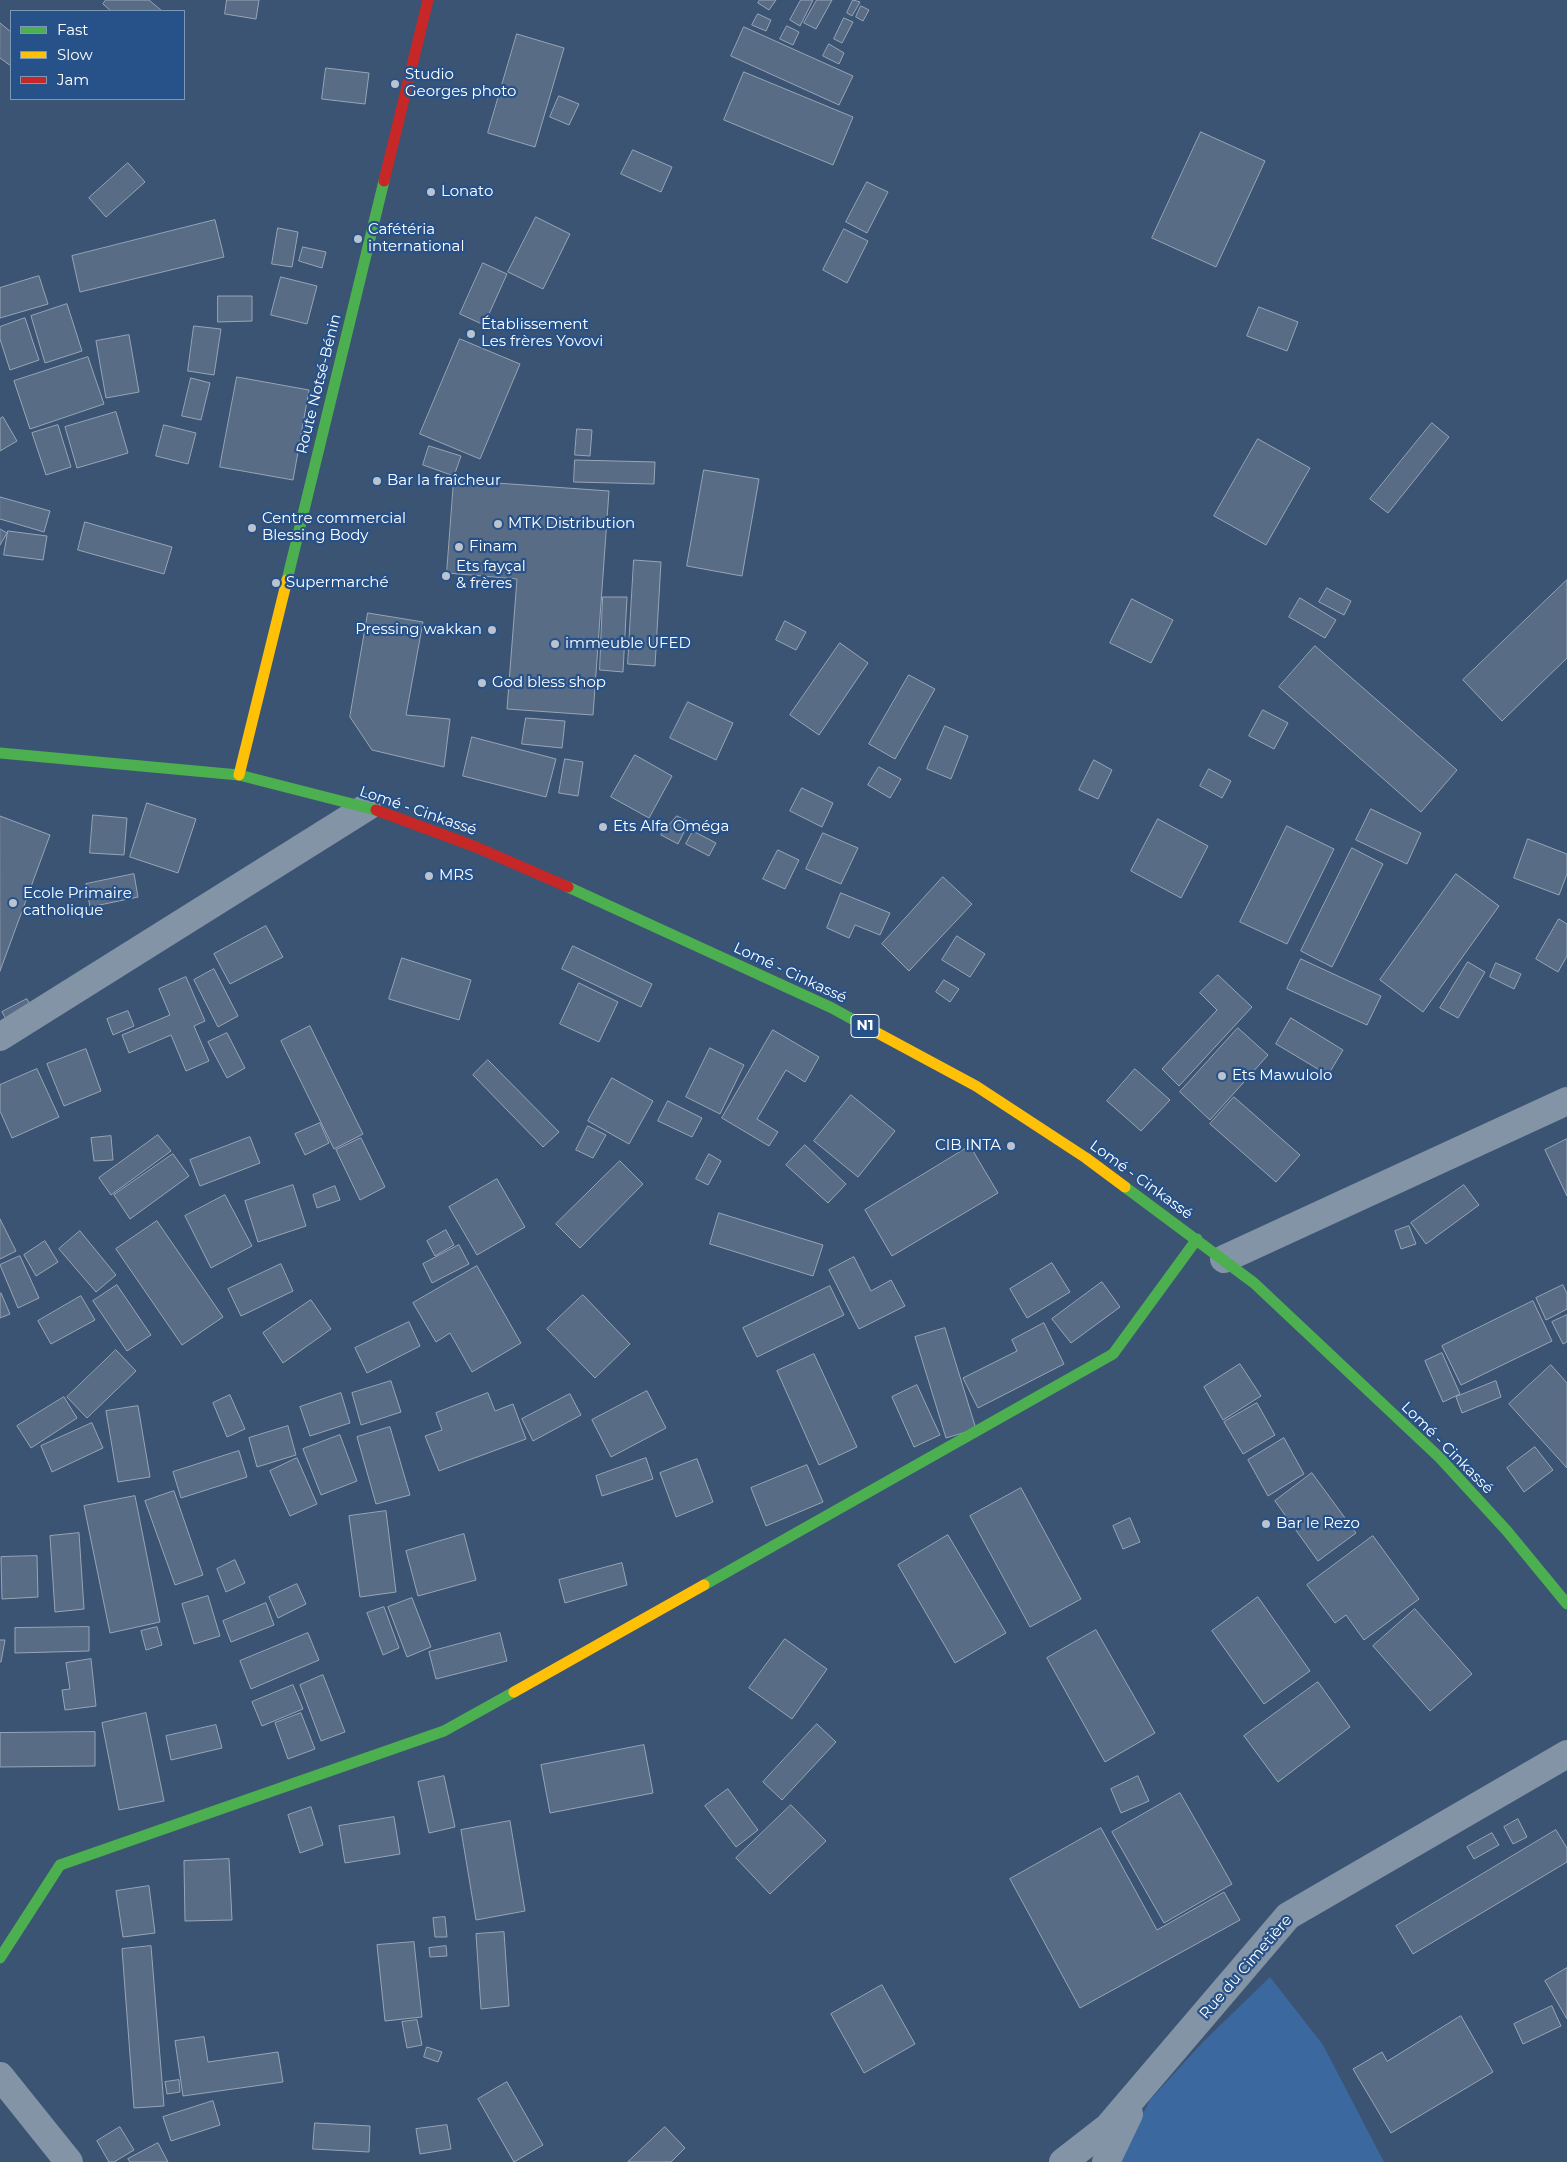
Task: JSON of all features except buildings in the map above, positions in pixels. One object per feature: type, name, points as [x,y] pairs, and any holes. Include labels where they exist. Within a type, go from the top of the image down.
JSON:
[{"type":"main road","name":"Route Notsé-Bénin","points":[[239,775],[428,0]]},
{"type":"main road","name":"Lomé - Cinkassé","points":[[0,753],[239,775],[367,807],[476,846],[832,1008],[976,1086],[1086,1158],[1254,1283],[1440,1458],[1507,1531],[1567,1604]]},
{"type":"main road","points":[[0,1958],[60,1865],[444,1731],[1113,1354],[1197,1239]]},
{"type":"street","points":[[0,1037],[367,807]]},
{"type":"street","points":[[1224,1259],[1567,1101]]},
{"type":"street","name":"Rue du Cimetière","points":[[1063,2162],[1108,2127],[1288,1916],[1567,1754]]},
{"type":"street","points":[[0,2076],[69,2162]]},
{"type":"street","points":[[1106,2162],[1139,2092]]},
{"type":"shaded area","points":[[1270,1977],[1323,2045],[1384,2162],[1118,2162],[1150,2100],[1204,2041]]},
{"type":"traffic: fast","points":[[287,580],[384,181]]},
{"type":"traffic: fast","points":[[0,753],[239,775],[376,810]]},
{"type":"traffic: fast","points":[[568,887],[832,1008],[872,1030]]},
{"type":"traffic: fast","points":[[1125,1187],[1254,1283],[1440,1458],[1507,1531],[1567,1604]]},
{"type":"traffic: fast","points":[[704,1585],[1113,1354],[1197,1239]]},
{"type":"traffic: fast","points":[[0,1958],[60,1865],[444,1731],[514,1692]]},
{"type":"traffic: slow","points":[[239,775],[287,580]]},
{"type":"traffic: slow","points":[[872,1030],[976,1086],[1086,1158],[1125,1187]]},
{"type":"traffic: slow","points":[[514,1692],[704,1585]]},
{"type":"traffic: jam","points":[[384,181],[428,0]]},
{"type":"traffic: jam","points":[[376,810],[476,847],[568,887]]},
{"type":"place","name":"Studio Georges photo","points":[[395,84]]},
{"type":"place","name":"Lonato","points":[[431,192]]},
{"type":"place","name":"Cafétéria international","points":[[358,239]]},
{"type":"place","name":"Établissement Les frères Yovovi","points":[[471,334]]},
{"type":"place","name":"Bar la fraîcheur","points":[[377,481]]},
{"type":"place","name":"MTK Distribution","points":[[498,524]]},
{"type":"place","name":"Centre commercial Blessing Body","points":[[252,528]]},
{"type":"place","name":"Finam","points":[[459,547]]},
{"type":"place","name":"Ets fayçal & frères","points":[[446,576]]},
{"type":"place","name":"Supermarché","points":[[276,583]]},
{"type":"place","name":"Pressing wakkan","points":[[492,630]]},
{"type":"place","name":"immeuble UFED","points":[[555,644]]},
{"type":"place","name":"God bless shop","points":[[482,683]]},
{"type":"place","name":"Ets Alfa Oméga","points":[[603,827]]},
{"type":"place","name":"MRS","points":[[429,876]]},
{"type":"place","name":"Ecole Primaire catholique","points":[[13,903]]},
{"type":"place","name":"Ets Mawulolo","points":[[1222,1076]]},
{"type":"place","name":"CIB INTA","points":[[1011,1146]]},
{"type":"place","name":"Bar le Rezo","points":[[1266,1524]]}]
